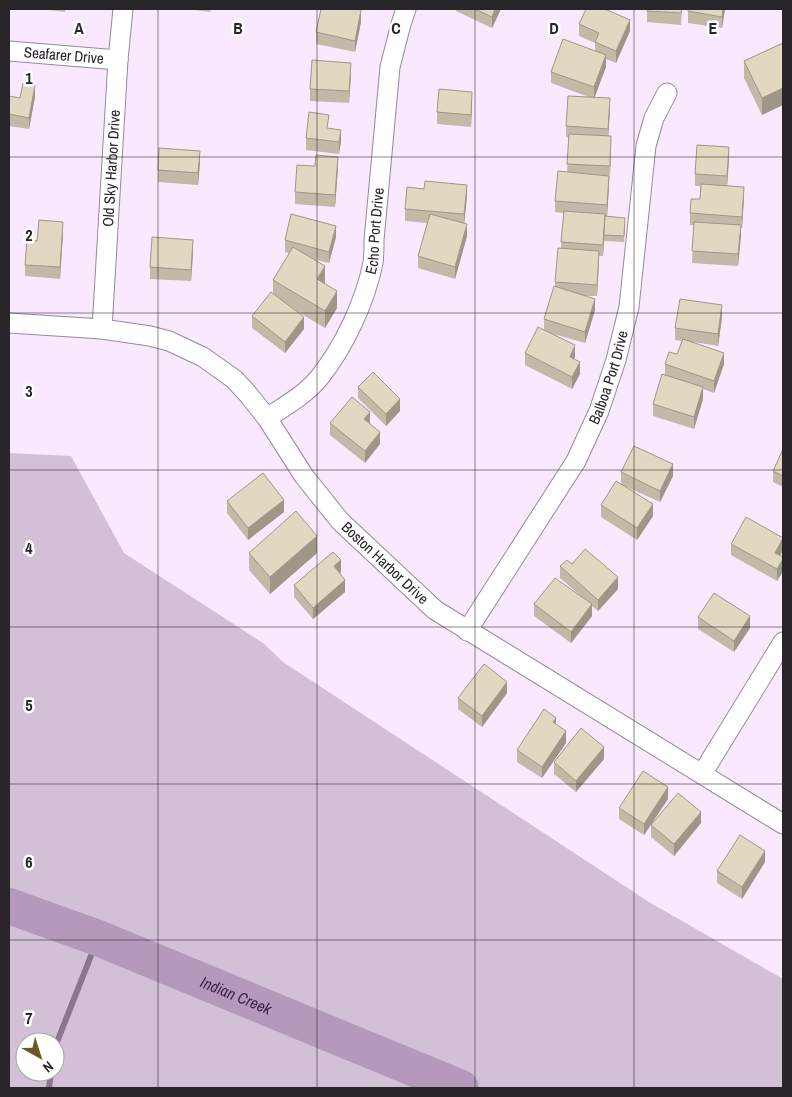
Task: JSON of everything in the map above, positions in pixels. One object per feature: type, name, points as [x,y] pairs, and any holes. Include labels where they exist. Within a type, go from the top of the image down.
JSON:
[{"type":"street","name":"Old Sky Harbor Drive","points":[[102,328],[118,60],[124,9]]},
{"type":"street","name":"Echo Port Drive","points":[[267,418],[294,400],[318,379],[347,336],[366,286],[373,261],[390,67],[406,9]]},
{"type":"street","name":"Seafarer Drive","points":[[9,51],[118,60]]},
{"type":"street","name":"Balboa Port Drive","points":[[467,631],[576,461],[599,411],[616,360],[629,306],[646,146],[654,118],[666,94]]},
{"type":"street","name":"Boston Harbor Drive","points":[[9,323],[102,328],[150,336],[169,341],[203,356],[234,379],[247,393],[267,418],[304,476],[340,521],[435,610],[783,824]]},
{"type":"street","points":[[702,774],[783,642]]},
{"type":"shaded area","points":[[9,453],[71,456],[124,553],[263,643],[283,662],[649,902],[783,979],[783,1088],[9,1088]]},
{"type":"building","points":[[321,9],[361,10],[355,41],[316,32]]},
{"type":"building","points":[[475,9],[495,9],[492,17]]},
{"type":"building","points":[[586,9],[605,9],[630,20],[616,51],[595,42],[599,33],[579,24]]},
{"type":"building","points":[[647,9],[682,9],[681,13],[647,11]]},
{"type":"building","points":[[688,9],[723,9],[722,17],[688,11]]},
{"type":"building","points":[[563,39],[606,55],[594,87],[551,72]]},
{"type":"building","points":[[783,43],[783,88],[762,98],[744,61]]},
{"type":"building","points":[[312,60],[351,63],[349,91],[310,89]]},
{"type":"building","points":[[23,83],[35,85],[29,118],[9,114],[9,96],[20,98]]},
{"type":"building","points":[[439,89],[472,92],[471,115],[437,112]]},
{"type":"building","points":[[568,96],[610,98],[608,129],[566,126]]},
{"type":"building","points":[[309,112],[329,115],[327,128],[341,130],[339,142],[306,138]]},
{"type":"building","points":[[569,134],[611,136],[610,166],[567,164]]},
{"type":"building","points":[[697,145],[729,147],[727,176],[695,174]]},
{"type":"building","points":[[159,148],[200,151],[198,173],[158,170]]},
{"type":"building","points":[[316,155],[338,157],[335,195],[295,192],[297,165],[315,166]]},
{"type":"building","points":[[558,171],[609,176],[607,205],[555,201]]},
{"type":"building","points":[[425,181],[467,185],[464,214],[405,209],[407,187],[424,189]]},
{"type":"building","points":[[701,184],[744,187],[742,217],[690,213],[691,199],[700,199]]},
{"type":"building","points":[[564,211],[605,214],[603,245],[561,242]]},
{"type":"building","points":[[291,214],[336,226],[329,252],[285,240]]},
{"type":"building","points":[[430,214],[467,224],[455,267],[418,256]]},
{"type":"building","points":[[605,216],[625,218],[624,236],[604,235]]},
{"type":"building","points":[[39,220],[63,222],[60,267],[25,265],[27,240],[37,241]]},
{"type":"building","points":[[694,222],[741,225],[738,254],[692,251]]},
{"type":"building","points":[[152,237],[193,240],[191,270],[150,267]]},
{"type":"building","points":[[293,247],[325,266],[317,279],[337,291],[325,311],[273,280]]},
{"type":"building","points":[[558,248],[599,251],[597,285],[555,282]]},
{"type":"building","points":[[554,286],[595,299],[585,332],[544,319]]},
{"type":"building","points":[[271,292],[304,317],[285,342],[252,316]]},
{"type":"building","points":[[680,299],[722,305],[718,334],[675,328]]},
{"type":"building","points":[[538,327],[575,345],[570,357],[580,362],[572,377],[525,353]]},
{"type":"building","points":[[683,339],[724,353],[714,381],[665,364],[669,352],[677,354]]},
{"type":"building","points":[[373,372],[400,399],[386,414],[358,387]]},
{"type":"building","points":[[662,374],[703,387],[694,417],[653,404]]},
{"type":"building","points":[[352,397],[370,412],[364,419],[380,432],[365,451],[330,423]]},
{"type":"building","points":[[634,446],[673,464],[660,491],[621,472]]},
{"type":"building","points":[[783,449],[783,476],[773,471]]},
{"type":"building","points":[[263,473],[284,500],[248,528],[227,501]]},
{"type":"building","points":[[616,481],[653,504],[637,528],[601,505]]},
{"type":"building","points":[[296,511],[317,536],[270,577],[249,553]]},
{"type":"building","points":[[746,517],[783,538],[775,553],[783,557],[777,569],[731,544]]},
{"type":"building","points":[[585,549],[618,577],[598,600],[560,566],[567,560],[572,564]]},
{"type":"building","points":[[333,552],[341,560],[334,566],[345,580],[313,608],[294,585]]},
{"type":"building","points":[[555,578],[592,604],[571,632],[534,604]]},
{"type":"building","points":[[714,593],[750,616],[734,641],[698,617]]},
{"type":"building","points":[[484,664],[507,682],[482,716],[458,698]]},
{"type":"building","points":[[544,709],[556,718],[553,722],[566,731],[542,767],[517,750]]},
{"type":"building","points":[[581,728],[604,747],[576,781],[554,762]]},
{"type":"building","points":[[643,771],[668,787],[644,824],[619,808]]},
{"type":"building","points":[[678,793],[701,812],[674,844],[651,825]]},
{"type":"building","points":[[740,835],[765,851],[742,887],[717,871]]},
{"type":"waterway","name":"Indian Creek","points":[[9,906],[98,938],[461,1088]]},
{"type":"waterway","points":[[61,1032],[98,938]]},
{"type":"waterway","points":[[49,1088],[50,1082]]}]
